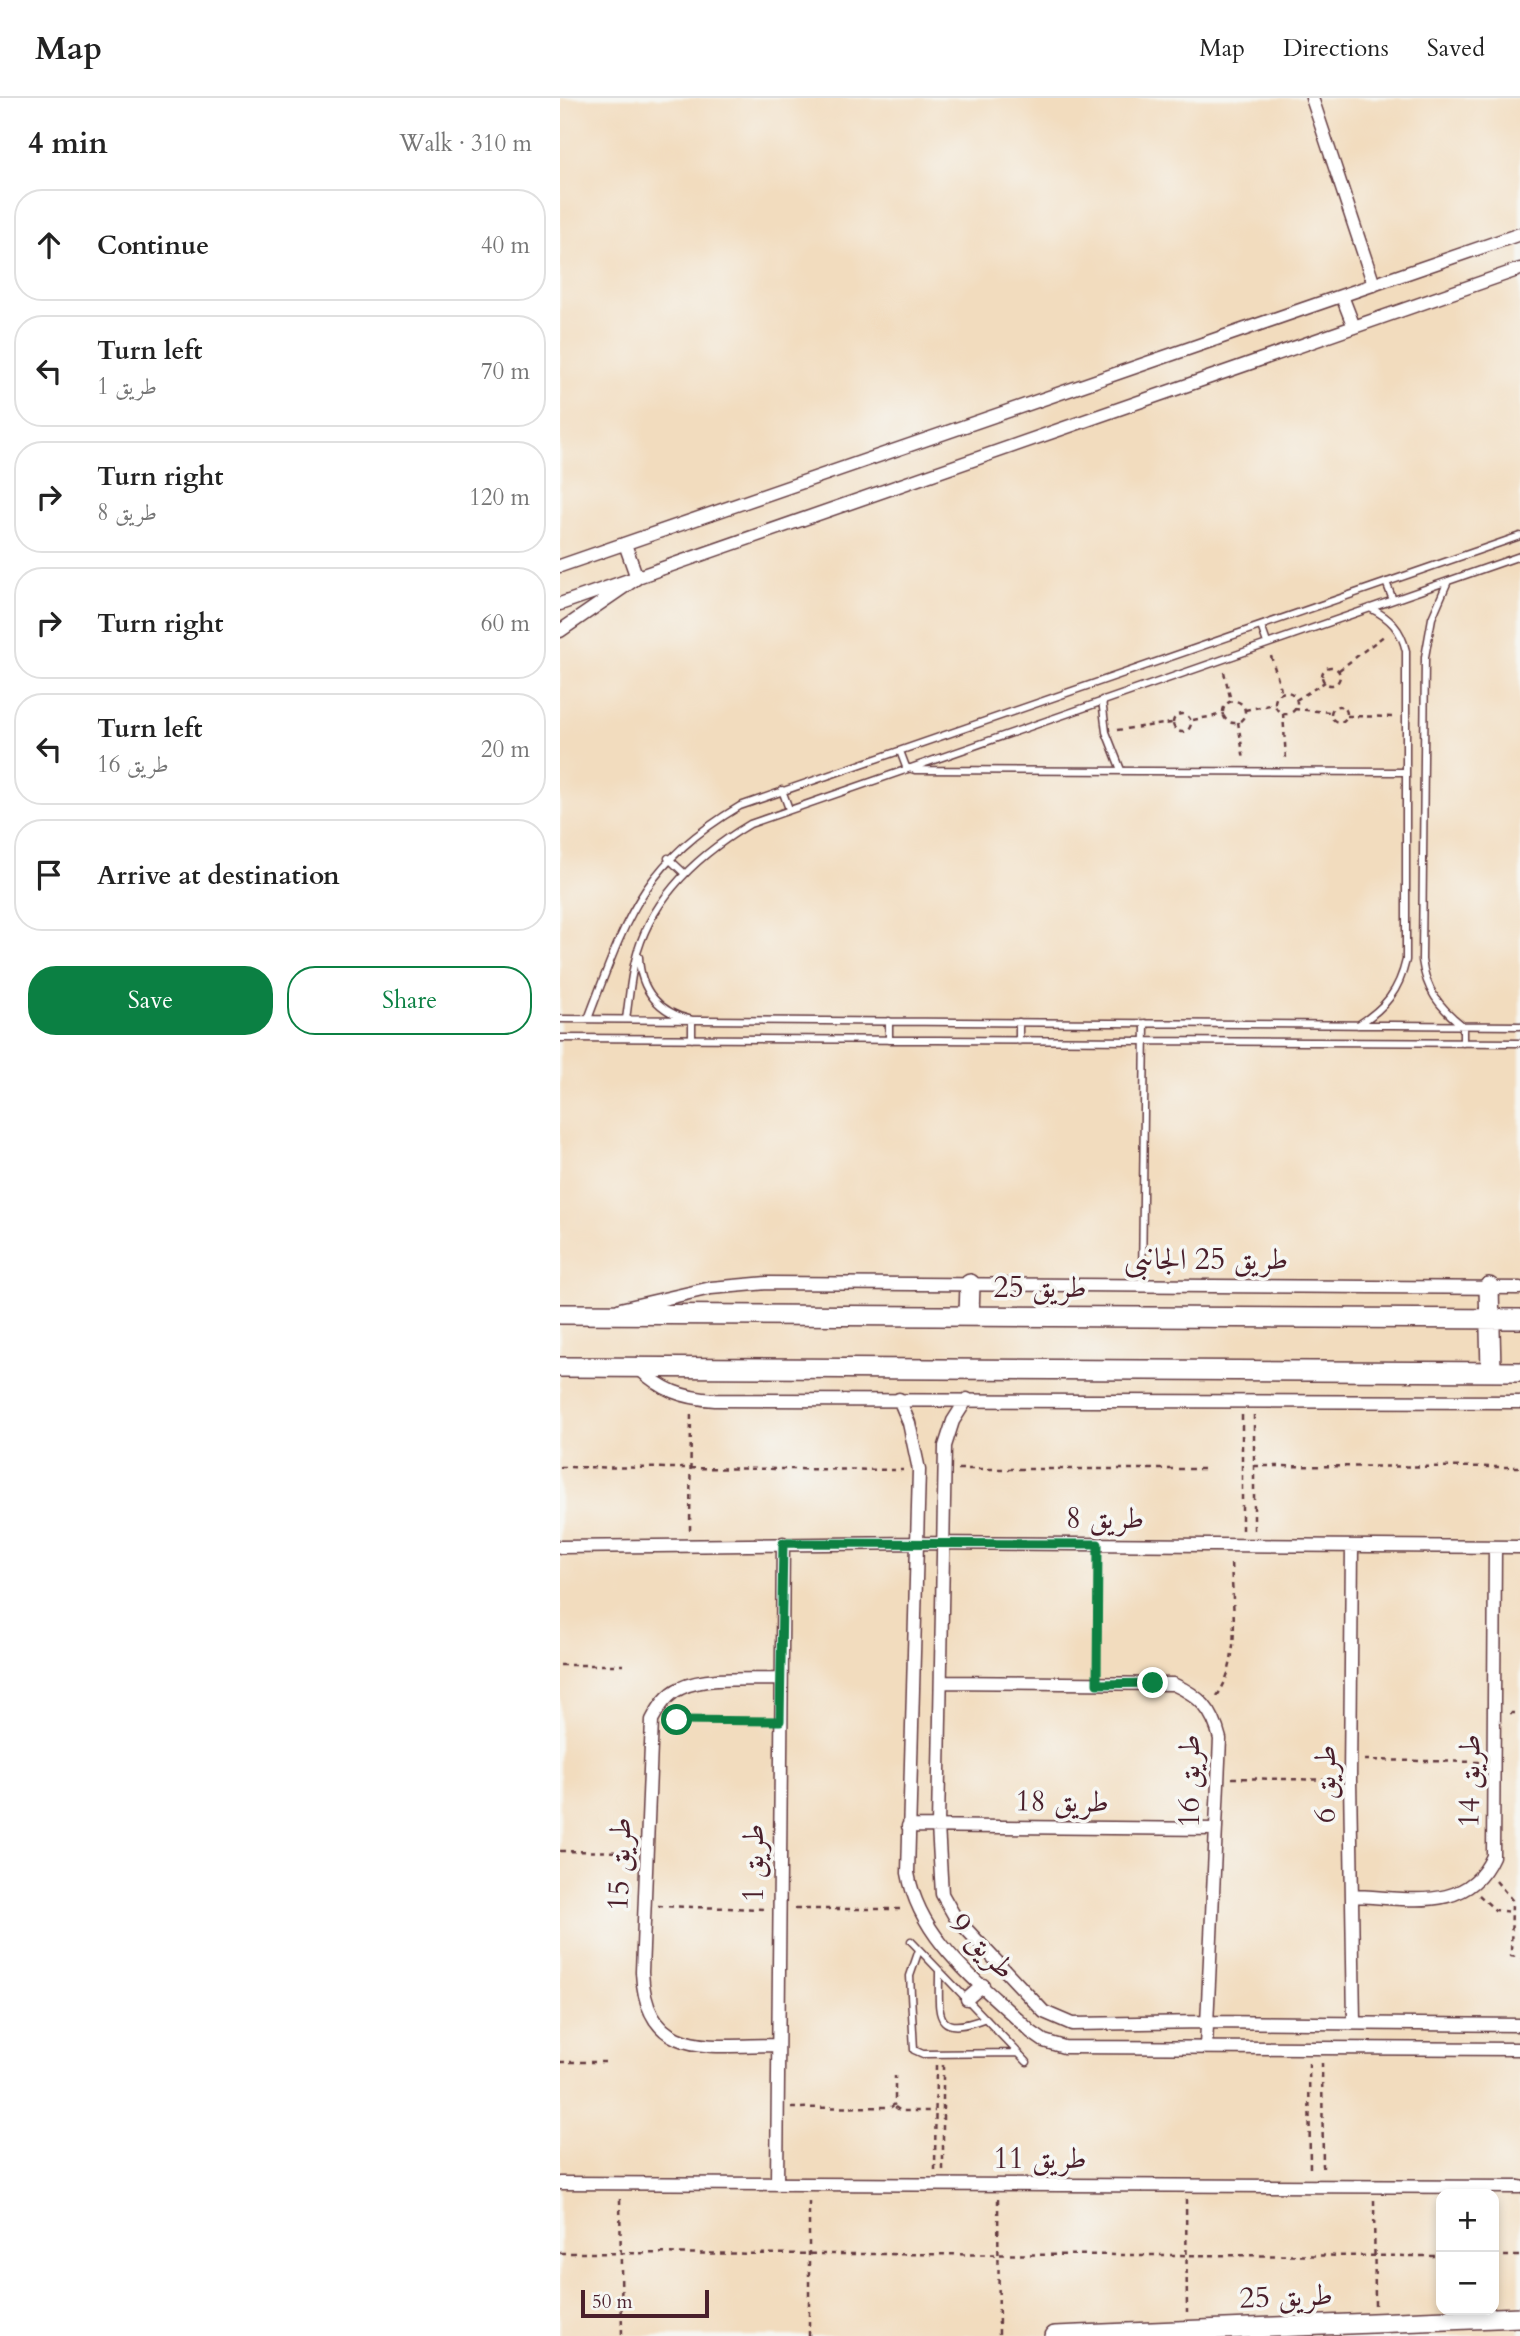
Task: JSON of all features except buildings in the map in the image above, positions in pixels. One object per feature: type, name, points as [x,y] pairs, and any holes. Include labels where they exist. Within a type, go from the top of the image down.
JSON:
[{"type":"street","points":[[1312,98],[1374,285]]},
{"type":"street","points":[[560,566],[1520,234]]},
{"type":"street","points":[[560,604],[1520,269]]},
{"type":"street","points":[[1342,296],[1354,327]]},
{"type":"street","points":[[625,544],[637,578]]},
{"type":"street","points":[[560,631],[637,578]]},
{"type":"street","name":"طريق 25 الجانبى","points":[[602,1314],[656,1298],[711,1288],[755,1284],[1520,1288]]},
{"type":"street","points":[[969,1317],[970,1284]]},
{"type":"street","points":[[1489,1287],[1491,1371]]},
{"type":"street","name":"طريق 25","points":[[560,1314],[1520,1319]]},
{"type":"street","points":[[560,1367],[1520,1372]]},
{"type":"street","points":[[638,1367],[654,1382],[672,1393],[691,1398],[1520,1402]]},
{"type":"street","name":"طريق 9","points":[[898,1399],[909,1423],[919,1470],[908,1873],[917,1909],[931,1933],[1031,2032],[1044,2041],[1063,2047],[1520,2049]]},
{"type":"street","name":"طريق 9","points":[[967,1399],[953,1421],[945,1446],[944,1469],[938,1826],[942,1894],[955,1917],[1044,2012],[1072,2024],[1207,2021],[1520,2025]]},
{"type":"street","name":"طريق 1","points":[[777,2183],[783,1543]]},
{"type":"street","points":[[560,1547],[690,1544]]},
{"type":"street","name":"طريق 8","points":[[690,1544],[1520,1546]]},
{"type":"street","name":"طريق 6","points":[[1352,1546],[1350,1780],[1354,2022]]},
{"type":"street","name":"طريق 14","points":[[1352,1896],[1441,1898],[1472,1887],[1486,1872],[1493,1856],[1496,1762],[1495,1546]]},
{"type":"street","points":[[652,1720],[663,1701],[681,1688],[703,1682],[780,1679]]},
{"type":"street","name":"طريق 16","points":[[942,1682],[1173,1684],[1192,1692],[1206,1705],[1216,1722],[1220,1739],[1206,2047]]},
{"type":"street","name":"طريق 15","points":[[652,1720],[645,1852],[643,1998],[654,2021],[673,2038],[698,2045],[778,2045]]},
{"type":"street","name":"طريق 18","points":[[908,1826],[1216,1829]]},
{"type":"street","points":[[967,1999],[983,1985]]},
{"type":"street","name":"طريق 11","points":[[560,2183],[1520,2187]]},
{"type":"street","name":"طريق 25","points":[[1055,2336],[1520,2317]]},
{"type":"lane","points":[[588,1019],[620,936],[640,895],[668,858],[702,828],[730,811],[782,790],[1520,536]]},
{"type":"lane","points":[[626,1019],[635,959],[663,899],[684,873],[715,845],[750,824],[906,767],[1520,556]]},
{"type":"lane","points":[[1448,581],[1427,637],[1423,868],[1425,979],[1433,998],[1463,1026]]},
{"type":"lane","points":[[1386,582],[1393,600]]},
{"type":"lane","points":[[1357,1025],[1391,999],[1402,980],[1406,960],[1406,651],[1397,627],[1385,615],[1370,607]]},
{"type":"lane","points":[[1261,626],[1267,643]]},
{"type":"lane","points":[[1142,667],[1148,684]]},
{"type":"lane","points":[[1102,700],[1106,732],[1121,770]]},
{"type":"lane","points":[[1021,709],[1027,726]]},
{"type":"lane","points":[[1406,739],[1424,739]]},
{"type":"lane","points":[[900,751],[906,767]]},
{"type":"lane","points":[[906,767],[915,770],[1406,772]]},
{"type":"lane","points":[[782,790],[789,809]]},
{"type":"lane","points":[[668,858],[684,873]]},
{"type":"lane","points":[[1406,868],[1423,868]]},
{"type":"lane","points":[[641,944],[639,968],[647,991],[671,1013],[692,1020]]},
{"type":"lane","points":[[560,1019],[1520,1026]]},
{"type":"lane","points":[[692,1020],[692,1039]]},
{"type":"lane","points":[[889,1021],[889,1040]]},
{"type":"lane","points":[[1018,1041],[1019,1023]]},
{"type":"lane","points":[[1142,1285],[1145,1023]]},
{"type":"lane","points":[[1335,1025],[1335,1042]]},
{"type":"lane","points":[[1462,1043],[1463,1026]]},
{"type":"lane","points":[[560,1038],[1520,1043]]},
{"type":"lane","points":[[911,1941],[1027,2062]]},
{"type":"lane","points":[[919,1951],[910,1976],[912,2045],[918,2053],[1018,2053]]},
{"type":"lane","points":[[939,1971],[939,2011],[942,2020],[951,2027],[961,2028],[986,2018]]},
{"type":"path","points":[[1339,670],[1397,627]]},
{"type":"path","points":[[1248,771],[1239,742],[1238,722],[1245,710],[1275,704],[1282,693],[1267,643]]},
{"type":"path","points":[[1223,658],[1231,701]]},
{"type":"path","points":[[1325,682],[1324,670],[1331,666],[1339,670]]},
{"type":"path","points":[[1294,709],[1296,700],[1325,682],[1332,684],[1339,681],[1339,670]]},
{"type":"path","points":[[1282,693],[1287,692],[1296,700]]},
{"type":"path","points":[[1224,714],[1224,709],[1231,701],[1238,701],[1245,710]]},
{"type":"path","points":[[1275,704],[1283,713],[1288,771]]},
{"type":"path","points":[[1330,712],[1335,706],[1343,706],[1347,716]]},
{"type":"path","points":[[1283,713],[1294,709],[1330,712]]},
{"type":"path","points":[[1330,712],[1332,719],[1338,723],[1347,716],[1406,717]]},
{"type":"path","points":[[1106,732],[1172,723],[1181,713],[1191,720],[1224,714]]},
{"type":"path","points":[[1224,714],[1232,722],[1238,722]]},
{"type":"path","points":[[1172,723],[1175,730],[1183,732],[1190,728],[1191,720]]},
{"type":"path","points":[[690,1544],[691,1398]]},
{"type":"path","points":[[1206,1705],[1218,1696],[1228,1680],[1232,1661],[1254,1466],[1248,1401]]},
{"type":"path","points":[[1243,1545],[1248,1401]]},
{"type":"path","points":[[1254,1466],[1520,1467]]},
{"type":"path","points":[[560,1467],[919,1470]]},
{"type":"path","points":[[944,1469],[1203,1469]]},
{"type":"path","points":[[1097,1684],[1098,1544]]},
{"type":"path","points":[[560,1665],[623,1665]]},
{"type":"path","points":[[652,1720],[780,1721]]},
{"type":"path","points":[[1351,1759],[1496,1762]]},
{"type":"path","points":[[1218,1778],[1350,1780]]},
{"type":"path","points":[[560,1852],[645,1852]]},
{"type":"path","points":[[1486,1872],[1512,1900],[1520,1900]]},
{"type":"path","points":[[1472,1887],[1495,1910],[1511,1912]]},
{"type":"path","points":[[1512,1900],[1511,1956],[1520,1958]]},
{"type":"path","points":[[1315,2048],[1316,2186]]},
{"type":"path","points":[[1315,2048],[1316,2186]]},
{"type":"path","points":[[939,2054],[935,2111],[939,2184]]},
{"type":"path","points":[[939,2054],[939,2184]]},
{"type":"path","points":[[560,2062],[610,2062]]},
{"type":"path","points":[[894,2106],[895,2076]]},
{"type":"path","points":[[778,2108],[894,2106],[901,2111],[935,2111]]},
{"type":"path","points":[[808,2336],[809,2183]]},
{"type":"path","points":[[619,2184],[622,2336]]},
{"type":"path","points":[[998,2184],[999,2336]]},
{"type":"path","points":[[1186,2185],[1187,2329]]},
{"type":"path","points":[[1374,2186],[1375,2322]]},
{"type":"path","points":[[560,2253],[1436,2256]]},
{"type":"path","points":[[1499,2256],[1520,2256]]},
{"type":"route","points":[[677,1720],[780,1721],[783,1543],[1098,1544],[1097,1684],[1153,1683]]}]
